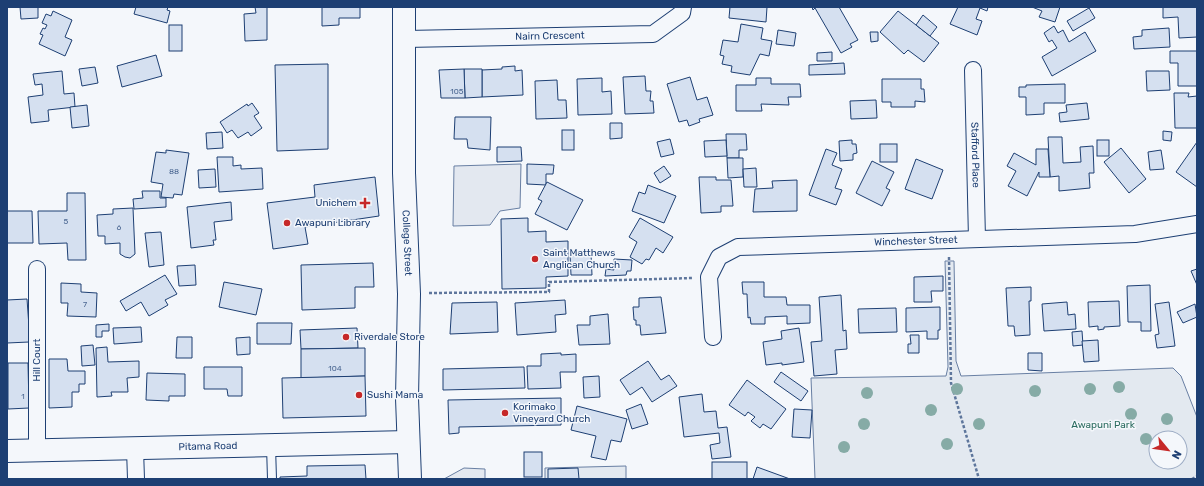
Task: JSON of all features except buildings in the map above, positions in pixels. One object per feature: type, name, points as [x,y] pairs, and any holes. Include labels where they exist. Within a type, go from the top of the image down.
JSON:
[{"type":"main road","name":"College Street","points":[[404,7],[404,174],[409,294],[408,442],[410,479]]},
{"type":"main road","name":"Pitama Road","points":[[7,451],[408,442]]},
{"type":"street","name":"Nairn Crescent","points":[[405,39],[653,34],[682,13],[682,7]]},
{"type":"street","name":"Stafford Place","points":[[973,70],[977,240]]},
{"type":"street","name":"Winchester Street","points":[[712,337],[709,277],[719,256],[738,247],[1135,234],[1197,224]]},
{"type":"street","name":"Hill Court","points":[[37,269],[37,450]]},
{"type":"street","points":[[135,449],[136,479]]},
{"type":"lane","points":[[271,445],[272,479]]},
{"type":"path","points":[[949,241],[951,383],[979,479]]},
{"type":"path","points":[[409,294],[549,292],[549,282],[709,277]]},
{"type":"path","points":[[1192,479],[1197,476]]},
{"type":"green space","name":"Awapuni Park","points":[[945,261],[954,261],[956,361],[961,376],[1173,368],[1181,376],[1197,417],[1197,479],[815,479],[811,378],[946,376],[948,367]]},
{"type":"green space","points":[[626,466],[626,479],[545,479],[545,468]]},
{"type":"shaded area","points":[[521,164],[520,208],[500,211],[490,225],[453,226],[454,166]]},
{"type":"shaded area","points":[[464,468],[485,469],[485,479],[444,479]]},
{"type":"place","name":"Unichem","points":[[365,203]]},
{"type":"place","name":"Awapuni Library","points":[[287,223]]},
{"type":"place","name":"Saint Matthews Anglican Church","points":[[535,259]]},
{"type":"place","name":"Riverdale Store","points":[[346,337]]},
{"type":"place","name":"Sushi Mama","points":[[359,395]]},
{"type":"place","name":"Korimako Vineyard Church","points":[[505,413]]}]
